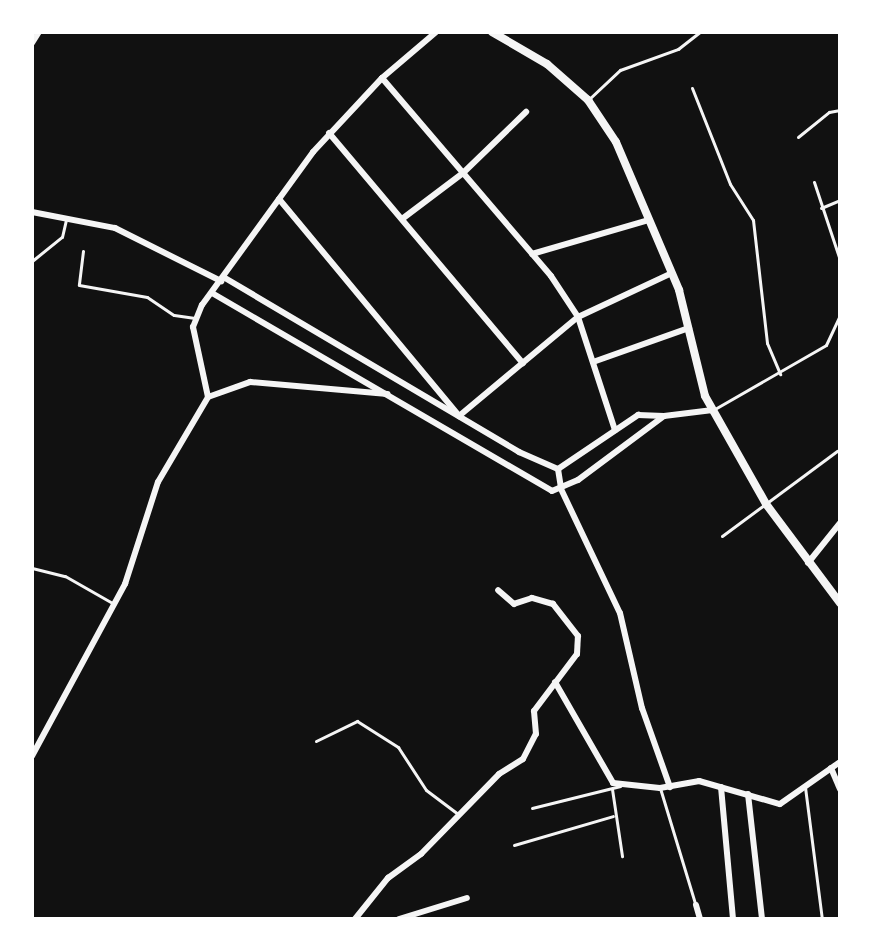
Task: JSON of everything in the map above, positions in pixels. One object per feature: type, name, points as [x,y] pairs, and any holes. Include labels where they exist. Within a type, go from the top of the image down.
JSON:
[{"type":"main road","points":[[492,32],[547,64],[588,100],[616,142],[672,273],[713,410],[766,504],[840,603]]},
{"type":"street","points":[[32,43],[39,32]]},
{"type":"street","points":[[208,397],[194,340],[196,318],[329,133],[382,78],[436,32]]},
{"type":"street","points":[[382,78],[532,254],[578,317],[615,430]]},
{"type":"street","points":[[402,219],[463,173],[526,112]]},
{"type":"street","points":[[329,133],[523,363]]},
{"type":"street","points":[[279,199],[459,416]]},
{"type":"street","points":[[32,212],[115,228],[223,279],[459,416],[558,469]]},
{"type":"street","points":[[532,254],[649,220]]},
{"type":"street","points":[[459,416],[578,317],[672,273]]},
{"type":"street","points":[[212,293],[395,395],[527,480],[561,489],[651,431],[664,416]]},
{"type":"street","points":[[593,362],[689,328]]},
{"type":"street","points":[[32,756],[114,604],[158,482],[208,397],[250,382],[395,395]]},
{"type":"street","points":[[558,469],[638,415],[664,416],[713,410]]},
{"type":"street","points":[[558,469],[561,489],[620,613],[642,708],[670,787]]},
{"type":"street","points":[[808,563],[840,523]]},
{"type":"street","points":[[355,919],[388,878],[421,854],[458,814],[523,759],[536,734],[534,711],[577,654],[578,636],[568,620],[543,599],[514,604],[498,590]]},
{"type":"street","points":[[555,682],[598,764],[613,783],[660,788],[699,781],[780,804],[840,762]]},
{"type":"street","points":[[831,768],[840,789]]},
{"type":"street","points":[[721,787],[733,919]]},
{"type":"street","points":[[748,794],[762,919]]},
{"type":"street","points":[[399,919],[467,898]]},
{"type":"street","points":[[696,905],[700,919]]},
{"type":"lane","points":[[588,100],[620,70],[678,49],[700,32]]},
{"type":"lane","points":[[692,88],[730,184],[753,220],[767,343],[780,374]]},
{"type":"lane","points":[[798,137],[829,112],[840,110]]},
{"type":"lane","points":[[814,182],[840,260]]},
{"type":"lane","points":[[821,208],[840,200]]},
{"type":"lane","points":[[32,261],[62,237],[66,218]]},
{"type":"lane","points":[[83,251],[79,285],[147,297],[174,315],[196,318]]},
{"type":"lane","points":[[713,410],[826,345],[840,315]]},
{"type":"lane","points":[[722,536],[837,451]]},
{"type":"lane","points":[[32,568],[65,576],[114,604]]},
{"type":"lane","points":[[316,741],[357,721],[398,747],[426,790],[458,814]]},
{"type":"lane","points":[[532,808],[624,786]]},
{"type":"lane","points":[[805,787],[822,919]]},
{"type":"lane","points":[[660,788],[696,905]]},
{"type":"lane","points":[[612,789],[613,816],[622,856]]},
{"type":"lane","points":[[514,845],[613,816]]}]
